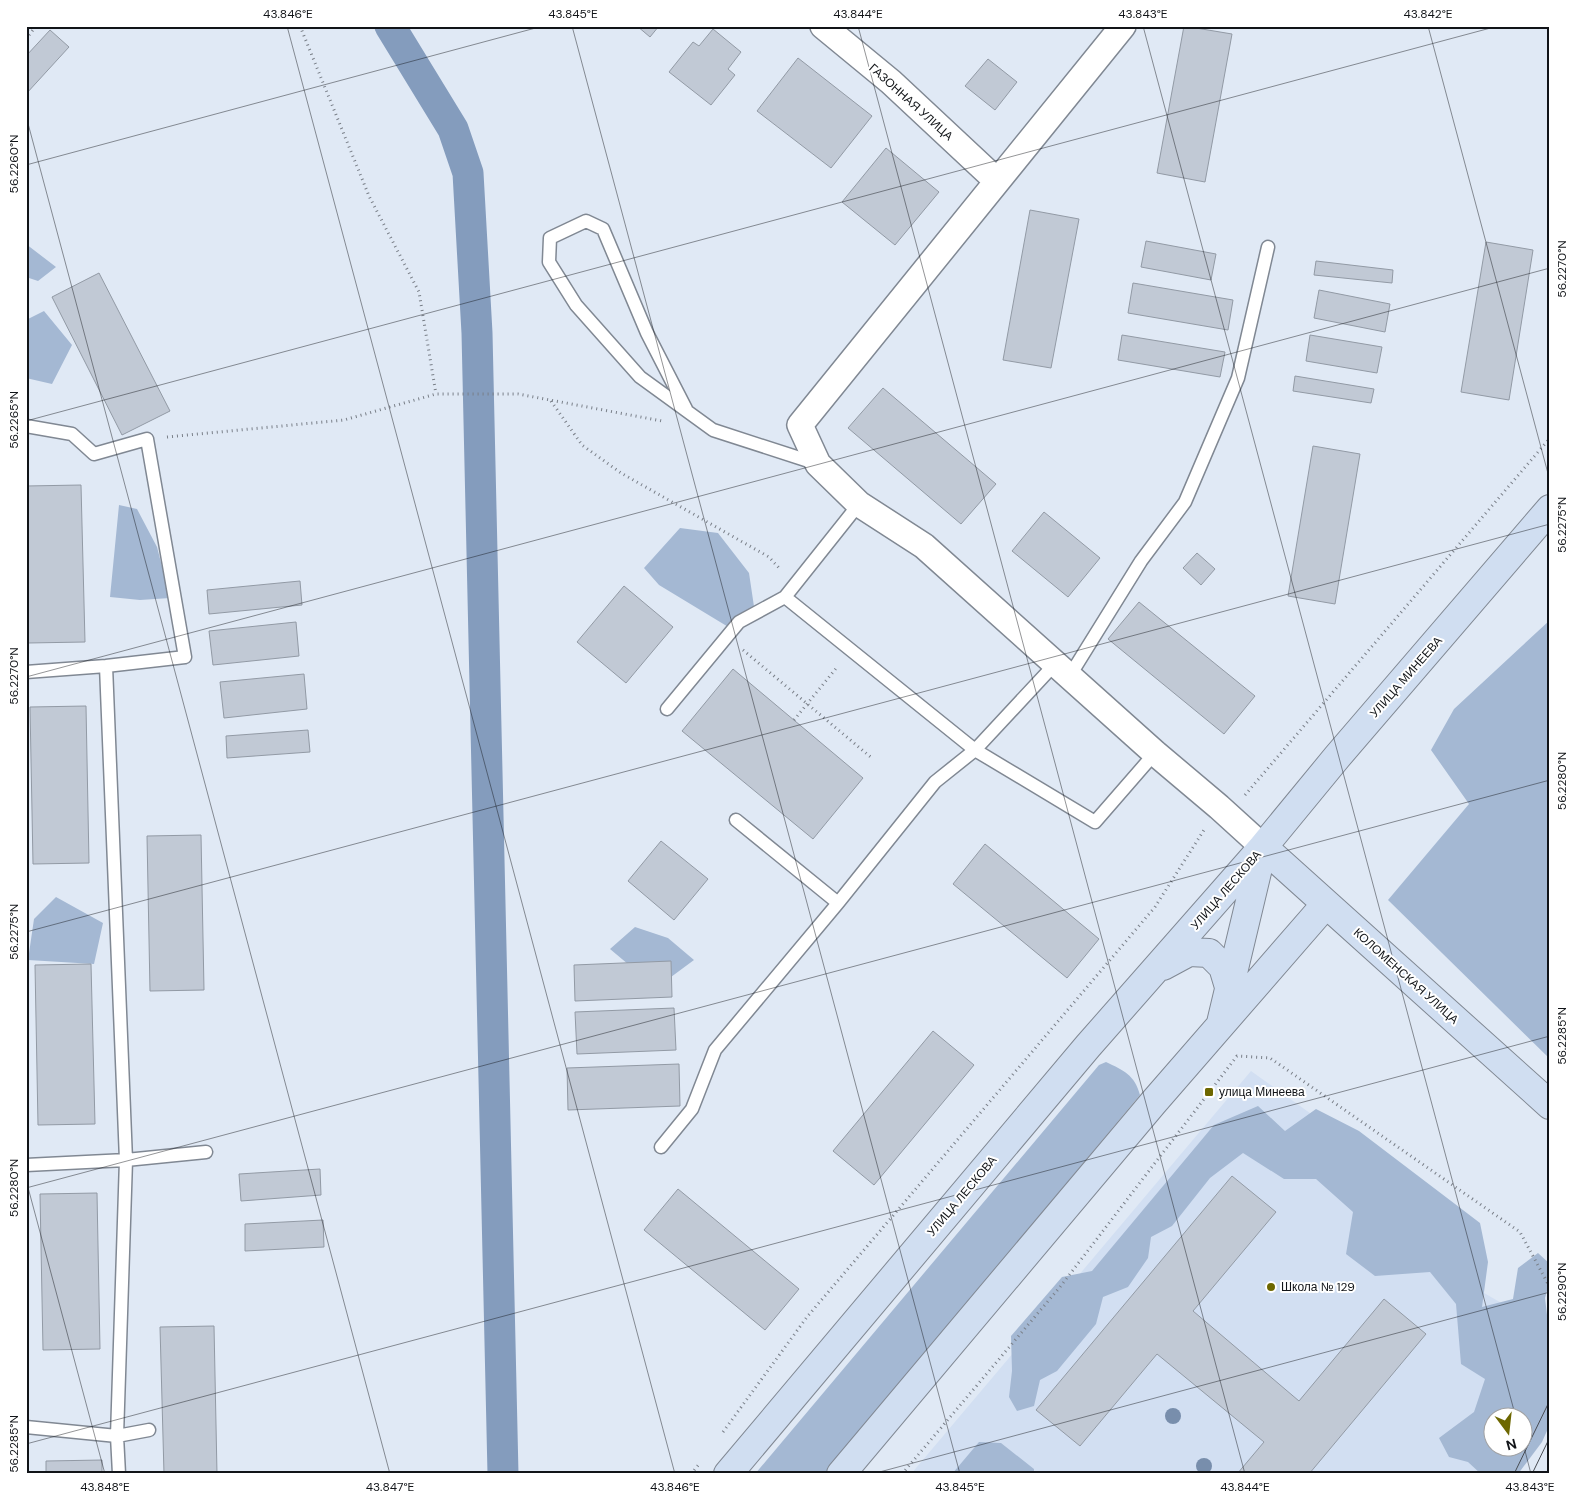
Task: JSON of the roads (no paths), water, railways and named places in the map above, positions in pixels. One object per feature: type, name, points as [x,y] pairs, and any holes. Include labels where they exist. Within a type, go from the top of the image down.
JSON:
[{"type":"main road","name":"УЛИЦА МИНЕЕВА","points":[[1263,847],[1337,757],[1550,509]]},
{"type":"main road","name":"КОЛОМЕНСКАЯ УЛИЦА","points":[[1263,847],[1550,1105]]},
{"type":"main road","name":"УЛИЦА ЛЕСКОВА","points":[[728,1474],[1088,1046],[1263,847]]},
{"type":"main road","name":"УЛИЦА ЛЕСКОВА","points":[[841,1474],[1219,1027],[1263,847]]},
{"type":"main road","points":[[1219,1027],[1326,904]]},
{"type":"main road","points":[[1155,971],[1189,952],[1209,953],[1223,967],[1229,988]]},
{"type":"street","name":"ГАЗОННАЯ УЛИЦА","points":[[823,26],[891,82],[997,181]]},
{"type":"street","points":[[1123,26],[800,425],[818,464],[859,504],[924,546],[1155,754],[1219,807],[1263,847]]},
{"type":"lane","points":[[686,409],[647,333],[602,229],[586,221],[550,238],[549,262],[576,304],[640,376],[712,430],[818,464]]},
{"type":"lane","points":[[661,1147],[692,1109],[715,1050],[838,903],[935,782],[975,750],[1062,670],[1185,502],[1238,378],[1268,247]]},
{"type":"lane","points":[[26,426],[72,434],[94,454],[146,439],[185,658],[26,672]]},
{"type":"lane","points":[[667,709],[739,622],[785,597],[859,504]]},
{"type":"lane","points":[[785,597],[975,750],[1095,822],[1155,754]]},
{"type":"lane","points":[[106,666],[126,1160],[117,1436],[119,1474]]},
{"type":"lane","points":[[736,820],[838,903]]},
{"type":"lane","points":[[26,1166],[126,1160],[206,1152]]},
{"type":"lane","points":[[26,1427],[117,1436],[149,1430]]},
{"type":"waterway","points":[[390,26],[453,129],[468,173],[477,333],[503,1474]]},
{"type":"tram line","points":[[1514,1474],[1550,1400]]},
{"type":"tram line","points":[[1532,1474],[1550,1437]]},
{"type":"place","name":"улица Минеева","points":[[1209,1092]]},
{"type":"place","name":"Школа № 129","points":[[1271,1287]]}]
